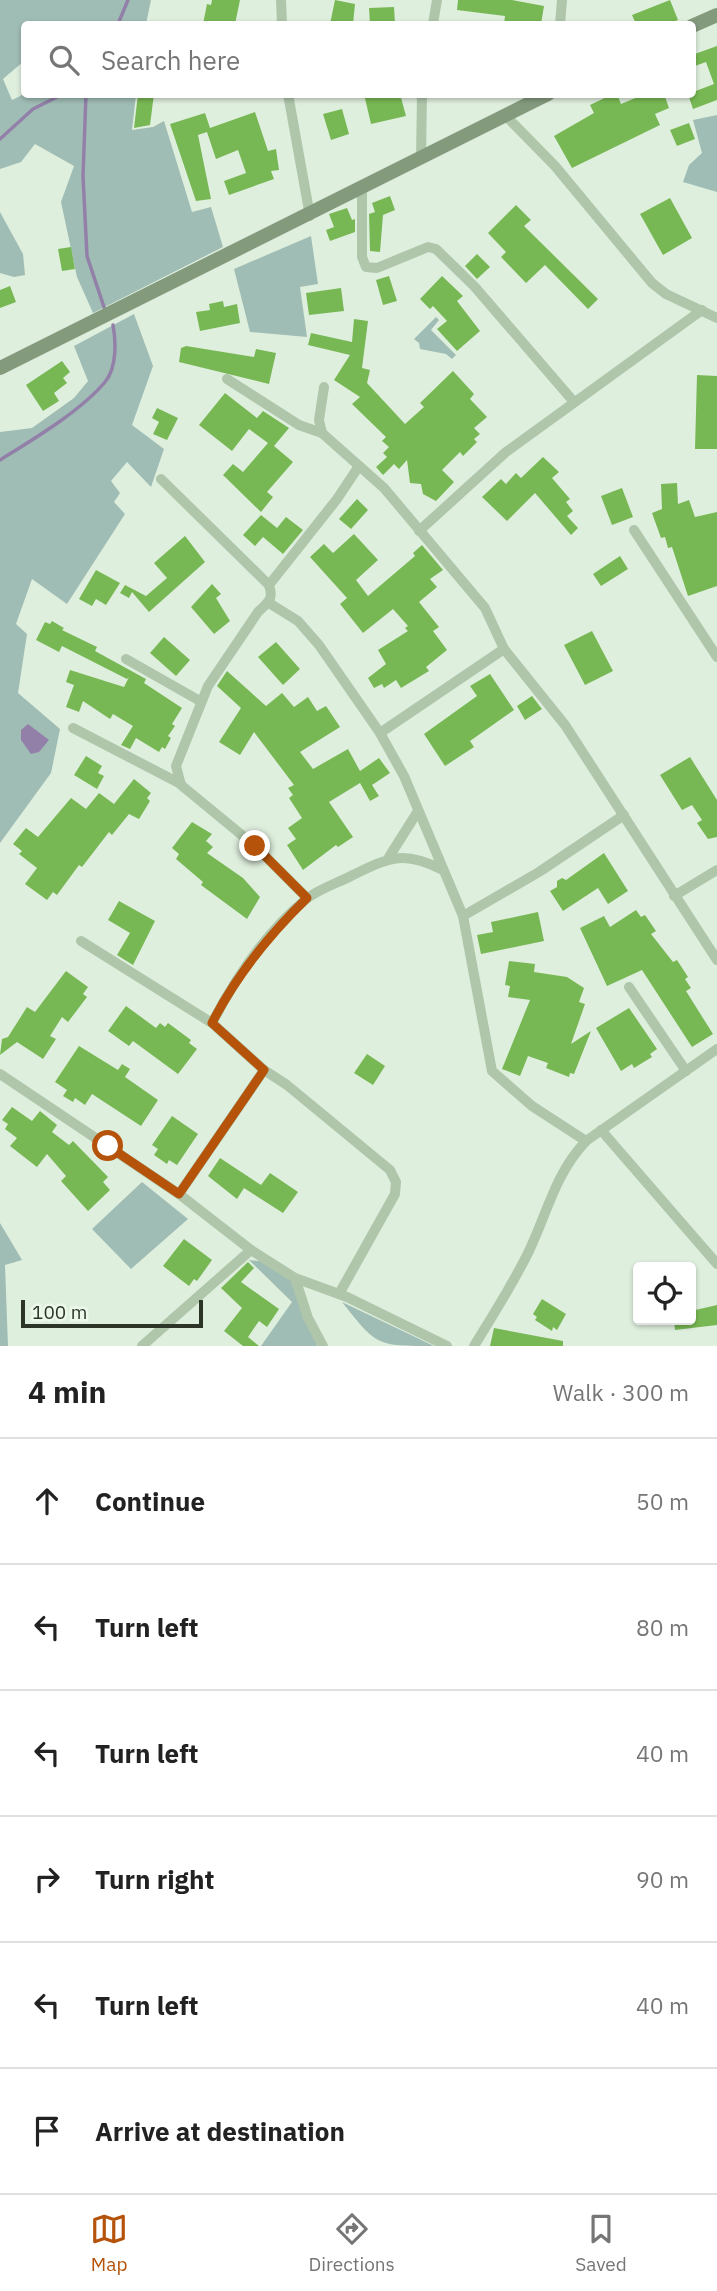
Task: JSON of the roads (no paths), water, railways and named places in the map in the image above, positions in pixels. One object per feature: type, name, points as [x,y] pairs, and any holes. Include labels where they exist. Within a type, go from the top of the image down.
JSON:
[{"type":"street","points":[[281,0],[282,21]]},
{"type":"street","points":[[433,21],[436,0]]},
{"type":"street","points":[[560,21],[562,0]]},
{"type":"street","points":[[696,24],[717,15]]},
{"type":"street","points":[[289,98],[310,216]]},
{"type":"street","points":[[421,159],[422,98]]},
{"type":"street","points":[[0,368],[310,216],[541,98]]},
{"type":"street","points":[[507,117],[555,166],[652,283],[666,294],[717,318]]},
{"type":"street","points":[[362,190],[362,257],[366,267],[377,268],[428,247],[436,248],[474,286],[574,402]]},
{"type":"street","points":[[419,531],[506,452],[702,310]]},
{"type":"street","points":[[227,379],[299,425],[322,433],[384,488],[485,608],[504,649],[565,724],[717,960]]},
{"type":"street","points":[[322,433],[319,420],[324,387]]},
{"type":"street","points":[[269,584],[337,499],[359,466]]},
{"type":"street","points":[[161,479],[269,584],[272,594],[270,603],[258,612],[200,701],[176,766],[181,785]]},
{"type":"street","points":[[634,530],[717,657]]},
{"type":"street","points":[[270,603],[283,610],[307,631],[380,733],[404,776],[463,916],[492,1071],[532,1106],[586,1141]]},
{"type":"street","points":[[380,733],[504,649]]},
{"type":"street","points":[[126,659],[200,701]]},
{"type":"street","points":[[74,728],[181,785],[255,846],[307,898]]},
{"type":"street","points":[[389,857],[418,811]]},
{"type":"street","points":[[463,916],[539,872],[624,815]]},
{"type":"street","points":[[212,1023],[227,994],[256,954],[307,898],[389,857],[414,858],[443,870]]},
{"type":"street","points":[[674,896],[717,870]]},
{"type":"street","points":[[81,941],[212,1023],[264,1070],[390,1170],[396,1182],[390,1204],[339,1294]]},
{"type":"street","points":[[629,987],[687,1071]]},
{"type":"street","points":[[474,1346],[528,1253],[560,1174],[586,1141],[717,1049]]},
{"type":"street","points":[[179,1194],[264,1070]]},
{"type":"street","points":[[0,1074],[179,1194],[251,1250],[295,1278],[339,1294],[447,1346]]},
{"type":"street","points":[[601,1130],[717,1264]]},
{"type":"street","points":[[142,1346],[251,1250]]},
{"type":"street","points":[[295,1278],[308,1318],[323,1346]]},
{"type":"waterway","points":[[119,21],[128,0]]},
{"type":"waterway","points":[[0,139],[33,109],[55,98]]},
{"type":"waterway","points":[[86,98],[83,176],[87,256],[105,310]]},
{"type":"waterway","points":[[0,460],[70,414],[105,382],[114,362],[113,325]]}]
